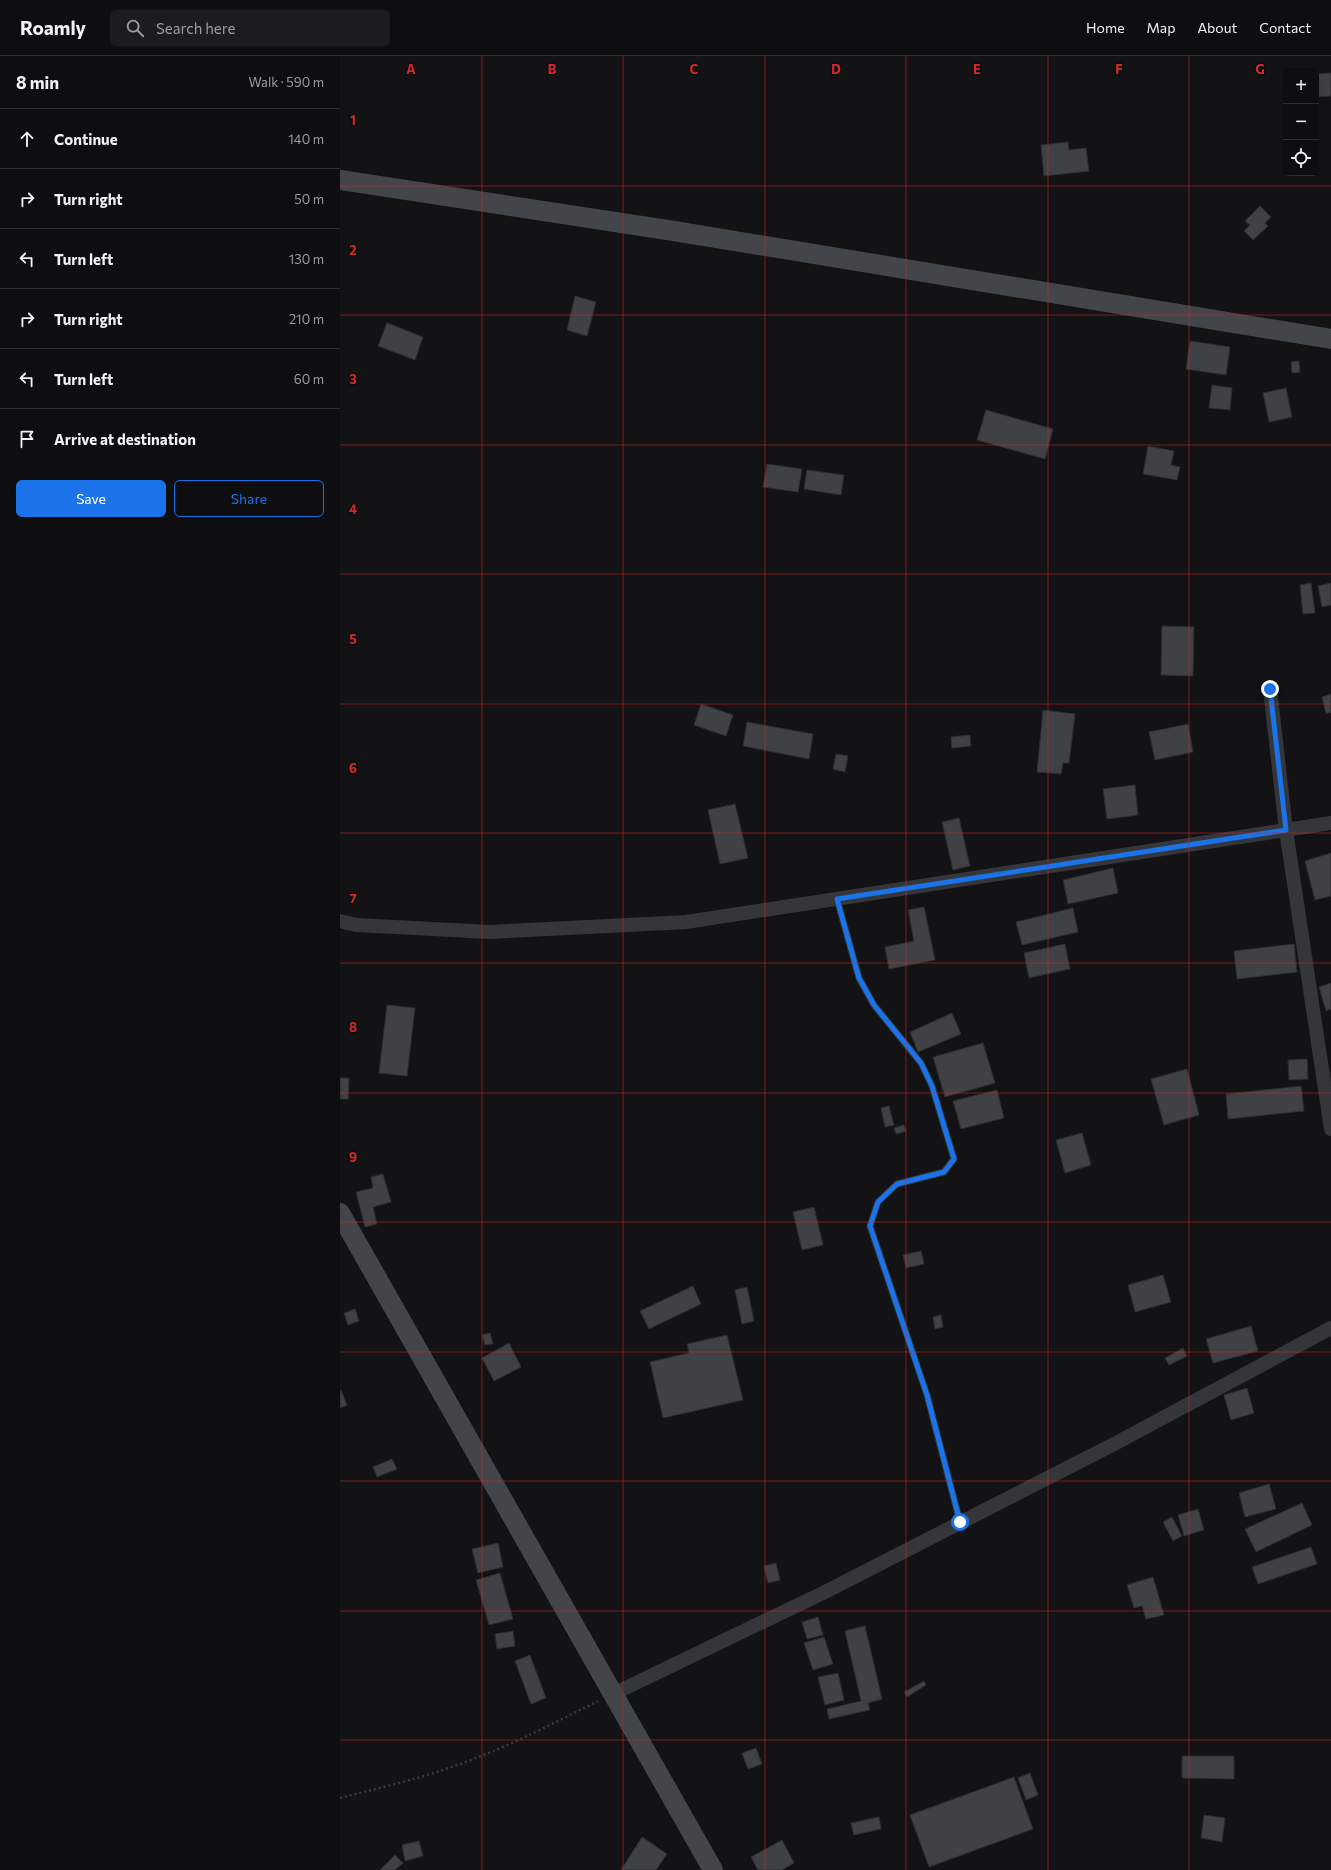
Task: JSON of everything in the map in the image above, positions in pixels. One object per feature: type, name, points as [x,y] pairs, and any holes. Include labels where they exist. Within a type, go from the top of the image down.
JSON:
[{"type":"street","points":[[340,180],[674,230],[1331,339]]},
{"type":"street","points":[[1270,689],[1286,830],[1331,1129]]},
{"type":"street","points":[[340,921],[356,925],[490,932],[686,922],[1331,823]]},
{"type":"street","points":[[340,1213],[713,1870]]},
{"type":"street","points":[[613,1694],[825,1592],[1116,1443],[1331,1328]]},
{"type":"lane","points":[[837,899],[859,978],[874,1005],[921,1063],[932,1086],[954,1159],[944,1172],[897,1184],[878,1202],[870,1226],[927,1395],[960,1522]]},
{"type":"path","points":[[340,1798],[393,1785],[457,1765],[534,1733],[613,1694]]},
{"type":"building","points":[[1331,73],[1331,96],[1319,97],[1319,74]]},
{"type":"building","points":[[1068,142],[1069,150],[1086,148],[1089,171],[1044,176],[1041,145]]},
{"type":"building","points":[[1260,206],[1271,217],[1265,223],[1268,226],[1253,240],[1244,231],[1250,225],[1245,221]]},
{"type":"building","points":[[575,296],[596,302],[587,336],[567,330]]},
{"type":"building","points":[[387,323],[423,337],[415,360],[378,346]]},
{"type":"building","points":[[1190,341],[1230,347],[1226,375],[1186,369]]},
{"type":"building","points":[[1299,361],[1300,372],[1292,373],[1291,362]]},
{"type":"building","points":[[1212,385],[1232,388],[1230,410],[1209,408]]},
{"type":"building","points":[[1286,388],[1292,417],[1269,422],[1263,393]]},
{"type":"building","points":[[986,410],[1053,429],[1045,459],[977,440]]},
{"type":"building","points":[[1148,446],[1174,451],[1171,465],[1180,467],[1177,480],[1143,474]]},
{"type":"building","points":[[767,464],[802,469],[798,492],[763,487]]},
{"type":"building","points":[[807,470],[844,475],[841,495],[804,489]]},
{"type":"building","points":[[1311,583],[1315,613],[1303,614],[1300,585]]},
{"type":"building","points":[[1331,583],[1331,605],[1322,607],[1318,586]]},
{"type":"building","points":[[1162,626],[1194,627],[1193,676],[1161,675]]},
{"type":"building","points":[[1331,694],[1331,712],[1326,714],[1322,697]]},
{"type":"building","points":[[701,704],[733,715],[726,736],[694,725]]},
{"type":"building","points":[[1043,710],[1075,714],[1069,763],[1063,763],[1061,774],[1037,772]]},
{"type":"building","points":[[747,722],[813,734],[809,759],[743,746]]},
{"type":"building","points":[[1188,724],[1193,752],[1155,760],[1149,732]]},
{"type":"building","points":[[970,735],[971,746],[952,748],[951,737]]},
{"type":"building","points":[[836,754],[848,756],[845,772],[833,769]]},
{"type":"building","points":[[1135,785],[1138,815],[1107,819],[1103,789]]},
{"type":"building","points":[[735,804],[748,858],[720,864],[708,810]]},
{"type":"building","points":[[959,818],[970,866],[953,870],[942,822]]},
{"type":"building","points":[[1331,853],[1331,896],[1315,900],[1305,861]]},
{"type":"building","points":[[1113,868],[1118,893],[1068,904],[1063,880]]},
{"type":"building","points":[[924,907],[935,960],[889,969],[885,947],[914,941],[908,910]]},
{"type":"building","points":[[1073,908],[1078,932],[1022,945],[1016,922]]},
{"type":"building","points":[[1065,944],[1070,969],[1029,978],[1024,953]]},
{"type":"building","points":[[1294,944],[1297,972],[1237,979],[1234,951]]},
{"type":"building","points":[[1331,983],[1331,1009],[1326,1011],[1319,987]]},
{"type":"building","points":[[387,1005],[415,1008],[407,1076],[379,1073]]},
{"type":"building","points":[[952,1013],[961,1034],[918,1052],[910,1032]]},
{"type":"building","points":[[983,1043],[995,1083],[945,1097],[933,1057]]},
{"type":"building","points":[[1307,1059],[1308,1079],[1289,1080],[1288,1060]]},
{"type":"building","points":[[1187,1069],[1199,1115],[1164,1125],[1151,1079]]},
{"type":"building","points":[[340,1078],[349,1078],[348,1099],[340,1099]]},
{"type":"building","points":[[1301,1086],[1304,1111],[1228,1119],[1226,1094]]},
{"type":"building","points":[[997,1090],[1004,1118],[961,1129],[953,1101]]},
{"type":"building","points":[[889,1106],[894,1125],[885,1127],[881,1108]]},
{"type":"building","points":[[904,1125],[906,1131],[896,1134],[894,1128]]},
{"type":"building","points":[[1082,1133],[1091,1165],[1065,1173],[1056,1140]]},
{"type":"building","points":[[383,1174],[391,1202],[373,1207],[377,1224],[365,1227],[356,1192],[373,1188],[371,1177]]},
{"type":"building","points":[[814,1207],[823,1245],[802,1250],[793,1212]]},
{"type":"building","points":[[921,1251],[924,1264],[906,1268],[903,1255]]},
{"type":"building","points":[[1163,1275],[1171,1302],[1135,1312],[1128,1285]]},
{"type":"building","points":[[693,1286],[701,1304],[649,1329],[640,1311]]},
{"type":"building","points":[[747,1287],[754,1321],[742,1324],[735,1290]]},
{"type":"building","points":[[355,1309],[359,1321],[348,1325],[344,1313]]},
{"type":"building","points":[[941,1315],[943,1327],[935,1329],[933,1317]]},
{"type":"building","points":[[1251,1326],[1258,1351],[1213,1363],[1206,1339]]},
{"type":"building","points":[[490,1333],[493,1344],[485,1345],[482,1335]]},
{"type":"building","points":[[727,1335],[743,1400],[663,1418],[650,1362],[689,1353],[687,1344]]},
{"type":"building","points":[[509,1343],[521,1367],[494,1381],[482,1358]]},
{"type":"building","points":[[1183,1348],[1187,1356],[1169,1365],[1165,1358]]},
{"type":"building","points":[[1247,1388],[1254,1413],[1231,1420],[1224,1395]]},
{"type":"building","points":[[341,1390],[347,1405],[340,1408],[340,1391]]},
{"type":"building","points":[[392,1459],[397,1469],[377,1477],[373,1467]]},
{"type":"building","points":[[1269,1484],[1276,1509],[1245,1517],[1239,1493]]},
{"type":"building","points":[[1302,1503],[1312,1525],[1256,1552],[1245,1529]]},
{"type":"building","points":[[1198,1509],[1204,1530],[1184,1536],[1178,1515]]},
{"type":"building","points":[[1172,1517],[1182,1536],[1173,1541],[1163,1522]]},
{"type":"building","points":[[498,1543],[503,1567],[478,1573],[472,1549]]},
{"type":"building","points":[[1311,1547],[1317,1564],[1258,1584],[1252,1567]]},
{"type":"building","points":[[776,1563],[780,1580],[768,1583],[764,1566]]},
{"type":"building","points":[[500,1573],[513,1619],[489,1625],[476,1580]]},
{"type":"building","points":[[1153,1577],[1164,1615],[1146,1619],[1142,1606],[1134,1608],[1127,1585]]},
{"type":"building","points":[[818,1617],[823,1635],[807,1639],[802,1622]]},
{"type":"building","points":[[865,1626],[882,1699],[868,1703],[870,1710],[829,1719],[827,1709],[861,1701],[845,1631]]},
{"type":"building","points":[[513,1631],[515,1646],[497,1649],[495,1634]]},
{"type":"building","points":[[824,1637],[833,1664],[813,1670],[804,1643]]},
{"type":"building","points":[[530,1655],[546,1698],[531,1704],[515,1661]]},
{"type":"building","points":[[838,1673],[844,1700],[825,1705],[818,1677]]},
{"type":"building","points":[[924,1681],[926,1685],[907,1697],[904,1692]]},
{"type":"building","points":[[756,1748],[762,1764],[748,1769],[742,1753]]},
{"type":"building","points":[[1182,1756],[1234,1756],[1234,1779],[1182,1778]]},
{"type":"building","points":[[1030,1773],[1038,1795],[1026,1800],[1018,1778]]},
{"type":"building","points":[[1014,1777],[1033,1829],[929,1867],[910,1815]]},
{"type":"building","points":[[1204,1815],[1225,1818],[1222,1842],[1201,1838]]},
{"type":"building","points":[[879,1817],[881,1829],[854,1835],[851,1823]]},
{"type":"building","points":[[642,1837],[667,1854],[656,1870],[621,1870]]},
{"type":"building","points":[[782,1840],[794,1863],[782,1870],[758,1870],[751,1857]]},
{"type":"building","points":[[419,1841],[423,1856],[405,1861],[402,1845]]},
{"type":"building","points":[[395,1855],[403,1863],[395,1870],[380,1870]]},
{"type":"route","points":[[960,1522],[927,1395],[870,1226],[878,1202],[897,1184],[944,1172],[954,1159],[943,1118],[932,1086],[921,1063],[874,1005],[859,978],[837,899],[1286,830],[1270,689]]}]
